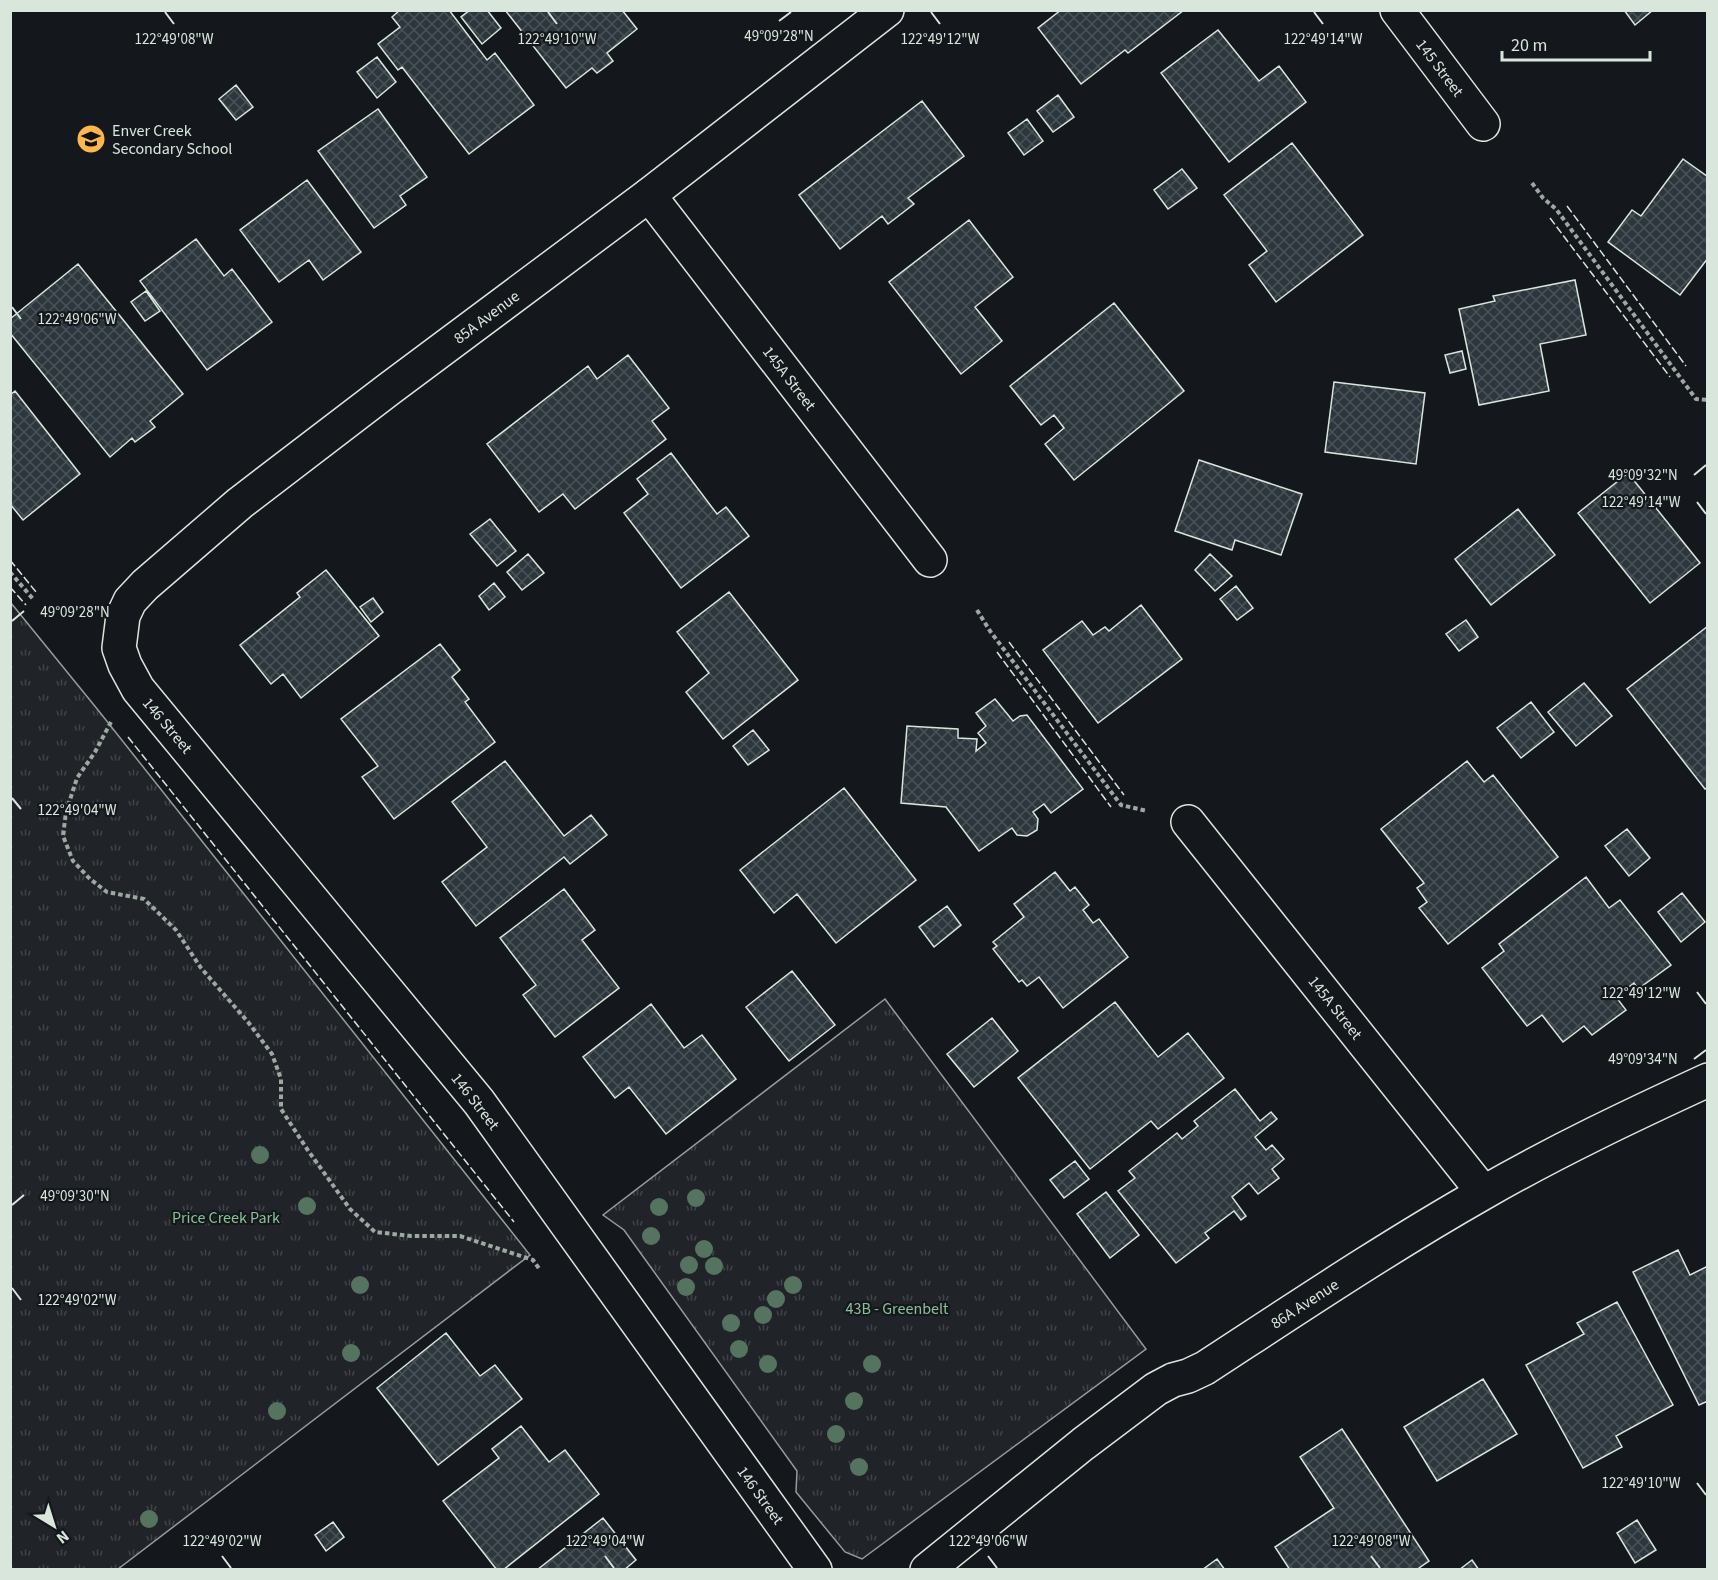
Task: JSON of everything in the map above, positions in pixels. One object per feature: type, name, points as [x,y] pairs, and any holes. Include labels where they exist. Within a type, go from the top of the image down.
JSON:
[{"type":"street","name":"85A Avenue","points":[[119,648],[123,616],[130,601],[145,585],[240,503],[649,195],[887,10]]},
{"type":"street","name":"145 Street","points":[[1397,10],[1483,124]]},
{"type":"street","name":"145A Street","points":[[649,195],[930,560]]},
{"type":"street","name":"146 Street","points":[[119,648],[138,689],[479,1102],[815,1569]]},
{"type":"street","name":"145A Street","points":[[1188,822],[1484,1192]]},
{"type":"street","name":"86A Avenue","points":[[927,1569],[1083,1444],[1156,1389],[1205,1368],[1343,1278],[1484,1192],[1635,1113],[1707,1080]]},
{"type":"path","points":[[1532,183],[1543,198],[1556,209],[1696,399],[1707,400]]},
{"type":"path","points":[[10,572],[33,599]]},
{"type":"path","points":[[977,610],[990,631],[1121,805],[1188,822]]},
{"type":"path","points":[[113,720],[77,778],[66,812],[63,836],[73,861],[90,879],[107,892],[144,899],[176,930],[201,968],[248,1022],[272,1054],[281,1079],[281,1108],[350,1209],[375,1232],[411,1236],[460,1236],[533,1260],[540,1270]]},
{"type":"green space","name":"Price Creek Park","points":[[11,603],[530,1255],[118,1569],[11,1569]]},
{"type":"green space","name":"43B - Greenbelt","points":[[885,999],[1146,1349],[862,1559],[845,1552],[796,1492],[797,1471],[624,1230],[603,1215]]},
{"type":"building","points":[[400,10],[449,10],[487,60],[495,53],[534,105],[469,154],[402,67],[398,70],[378,44],[400,27],[392,17]]},
{"type":"building","points":[[470,10],[487,10],[501,28],[482,44],[461,17]]},
{"type":"building","points":[[505,10],[622,10],[637,29],[607,53],[613,61],[597,73],[592,68],[566,88]]},
{"type":"building","points":[[1061,10],[1184,10],[1128,53],[1125,50],[1081,84],[1038,28]]},
{"type":"building","points":[[1624,10],[1653,10],[1635,25]]},
{"type":"building","points":[[1218,30],[1259,81],[1279,66],[1306,102],[1229,162],[1161,73]]},
{"type":"building","points":[[377,57],[396,82],[377,98],[357,72]]},
{"type":"building","points":[[236,85],[253,107],[236,120],[219,99]]},
{"type":"building","points":[[1058,95],[1074,117],[1053,132],[1037,111]]},
{"type":"building","points":[[922,101],[964,156],[908,198],[914,204],[888,224],[882,216],[840,249],[799,195]]},
{"type":"building","points":[[378,109],[427,177],[400,196],[406,205],[374,228],[318,151]]},
{"type":"building","points":[[1027,119],[1043,141],[1024,155],[1008,133]]},
{"type":"building","points":[[1292,143],[1363,235],[1276,302],[1249,265],[1267,251],[1224,195]]},
{"type":"building","points":[[1683,159],[1708,177],[1708,258],[1680,295],[1608,242],[1632,210],[1641,216]]},
{"type":"building","points":[[1182,169],[1197,188],[1168,209],[1154,190]]},
{"type":"building","points":[[307,180],[361,252],[323,280],[309,260],[279,282],[240,230]]},
{"type":"building","points":[[969,220],[1013,277],[975,307],[1002,341],[961,374],[889,282]]},
{"type":"building","points":[[196,239],[224,276],[232,269],[272,322],[207,370],[140,281]]},
{"type":"building","points":[[78,264],[183,394],[150,421],[155,427],[135,442],[132,438],[110,457],[10,333],[10,319]]},
{"type":"building","points":[[1575,280],[1586,335],[1540,344],[1549,391],[1479,405],[1459,309],[1495,301],[1493,296]]},
{"type":"building","points":[[146,291],[160,311],[145,321],[131,302]]},
{"type":"building","points":[[1114,303],[1184,391],[1074,480],[1045,444],[1064,428],[1054,415],[1041,425],[1010,386]]},
{"type":"building","points":[[1462,351],[1466,369],[1450,373],[1445,355]]},
{"type":"building","points":[[628,355],[669,408],[652,421],[666,439],[575,509],[563,494],[539,512],[487,444],[588,366],[597,379]]},
{"type":"building","points":[[1334,382],[1425,393],[1416,464],[1325,452]]},
{"type":"building","points":[[15,391],[80,474],[23,520],[10,504],[10,395]]},
{"type":"building","points":[[671,453],[717,514],[726,507],[749,536],[681,588],[624,513],[648,494],[637,479]]},
{"type":"building","points":[[1199,460],[1302,494],[1281,555],[1235,540],[1232,550],[1175,531]]},
{"type":"building","points":[[1628,473],[1700,563],[1650,603],[1578,513]]},
{"type":"building","points":[[1518,509],[1555,555],[1491,605],[1455,559]]},
{"type":"building","points":[[490,519],[516,551],[497,566],[470,534]]},
{"type":"building","points":[[528,554],[544,573],[522,590],[507,572]]},
{"type":"building","points":[[1210,554],[1232,576],[1215,591],[1195,570]]},
{"type":"building","points":[[326,570],[379,636],[301,698],[283,674],[271,684],[240,645],[300,597],[297,593]]},
{"type":"building","points":[[494,583],[505,597],[489,610],[479,596]]},
{"type":"building","points":[[1236,586],[1253,608],[1237,620],[1220,599]]},
{"type":"building","points":[[729,592],[798,680],[723,739],[686,692],[709,673],[677,632]]},
{"type":"building","points":[[373,598],[383,612],[371,622],[360,607]]},
{"type":"building","points":[[1141,605],[1182,659],[1098,723],[1043,650],[1082,621],[1093,635],[1105,627],[1109,631]]},
{"type":"building","points":[[1466,620],[1478,637],[1459,651],[1446,634]]},
{"type":"building","points":[[1708,626],[1708,787],[1705,789],[1627,689]]},
{"type":"building","points":[[440,644],[460,670],[452,677],[469,699],[465,702],[495,742],[394,819],[362,777],[378,766],[341,719]]},
{"type":"building","points":[[1584,683],[1612,716],[1576,746],[1548,712]]},
{"type":"building","points":[[995,699],[1013,721],[1020,716],[1027,715],[1083,789],[1051,813],[1044,804],[1033,812],[1038,819],[1037,830],[1027,836],[1017,835],[1012,828],[979,851],[946,807],[901,803],[907,726],[958,729],[958,738],[977,739],[976,751],[986,743],[978,733],[986,726],[976,713]]},
{"type":"building","points":[[1531,702],[1554,732],[1521,758],[1497,728]]},
{"type":"building","points":[[753,730],[769,750],[748,765],[733,746]]},
{"type":"building","points":[[505,761],[564,836],[591,815],[607,835],[570,864],[564,857],[476,926],[442,882],[487,847],[452,802]]},
{"type":"building","points":[[1467,761],[1484,782],[1493,775],[1558,857],[1448,944],[1419,908],[1427,902],[1417,888],[1424,883],[1381,829]]},
{"type":"building","points":[[844,788],[916,880],[836,943],[797,894],[774,913],[740,870]]},
{"type":"building","points":[[1627,829],[1650,858],[1629,876],[1605,846]]},
{"type":"building","points":[[1055,872],[1070,891],[1075,887],[1089,905],[1083,910],[1093,923],[1099,919],[1128,957],[1063,1008],[1039,977],[1027,986],[1022,980],[1019,982],[993,949],[997,946],[993,942],[1024,917],[1014,904]]},
{"type":"building","points":[[1586,877],[1609,908],[1620,900],[1671,965],[1638,989],[1634,983],[1616,997],[1626,1010],[1592,1035],[1584,1026],[1563,1042],[1542,1015],[1527,1026],[1482,968],[1504,951],[1499,944]]},
{"type":"building","points":[[564,889],[595,930],[582,940],[619,988],[555,1037],[523,995],[536,985],[500,938]]},
{"type":"building","points":[[1682,893],[1705,922],[1681,942],[1658,912]]},
{"type":"building","points":[[947,906],[961,925],[934,947],[919,927]]},
{"type":"building","points":[[792,971],[835,1025],[789,1061],[746,1007]]},
{"type":"building","points":[[1115,1002],[1158,1057],[1188,1033],[1224,1078],[1158,1129],[1151,1121],[1090,1169],[1018,1078]]},
{"type":"building","points":[[651,1004],[684,1048],[702,1035],[736,1079],[666,1134],[629,1087],[615,1098],[583,1057]]},
{"type":"building","points":[[992,1018],[1018,1051],[974,1087],[947,1054]]},
{"type":"building","points":[[1235,1089],[1260,1121],[1271,1112],[1277,1119],[1255,1137],[1266,1150],[1272,1145],[1284,1159],[1272,1169],[1279,1178],[1258,1194],[1249,1183],[1232,1197],[1246,1216],[1241,1220],[1234,1211],[1205,1233],[1209,1238],[1176,1263],[1118,1191],[1135,1178],[1129,1171],[1177,1133],[1182,1139],[1198,1126],[1194,1121]]},
{"type":"building","points":[[1075,1161],[1089,1179],[1064,1198],[1050,1180]]},
{"type":"building","points":[[1106,1192],[1139,1235],[1110,1258],[1077,1214]]},
{"type":"building","points":[[1678,1250],[1690,1275],[1708,1266],[1708,1401],[1699,1405],[1633,1272]]},
{"type":"building","points":[[1617,1302],[1673,1405],[1616,1436],[1622,1447],[1583,1468],[1526,1365],[1584,1334],[1577,1323]]},
{"type":"building","points":[[446,1333],[480,1376],[495,1365],[522,1399],[438,1465],[377,1388]]},
{"type":"building","points":[[1483,1379],[1517,1434],[1437,1481],[1404,1427]]},
{"type":"building","points":[[521,1426],[549,1462],[565,1450],[599,1494],[503,1570],[497,1570],[443,1501],[499,1458],[492,1449]]},
{"type":"building","points":[[1342,1429],[1429,1561],[1416,1570],[1290,1570],[1275,1547],[1334,1508],[1300,1457]]},
{"type":"building","points":[[603,1518],[636,1560],[624,1570],[537,1570]]},
{"type":"building","points":[[1637,1520],[1656,1550],[1635,1563],[1617,1533]]},
{"type":"building","points":[[333,1522],[344,1537],[326,1551],[315,1535]]},
{"type":"building","points":[[1217,1559],[1225,1570],[1202,1570]]},
{"type":"building","points":[[1472,1560],[1479,1570],[1459,1570]]},
{"type":"fence","points":[[1567,206],[1686,366]]},
{"type":"fence","points":[[1550,218],[1670,377]]},
{"type":"fence","points":[[10,560],[36,592]]},
{"type":"fence","points":[[10,587],[26,605]]},
{"type":"fence","points":[[1009,642],[1124,795]]},
{"type":"fence","points":[[997,652],[1111,807]]},
{"type":"fence","points":[[128,737],[514,1222]]},
{"type":"place","name":"Enver Creek Secondary School","points":[[91,139]]}]
